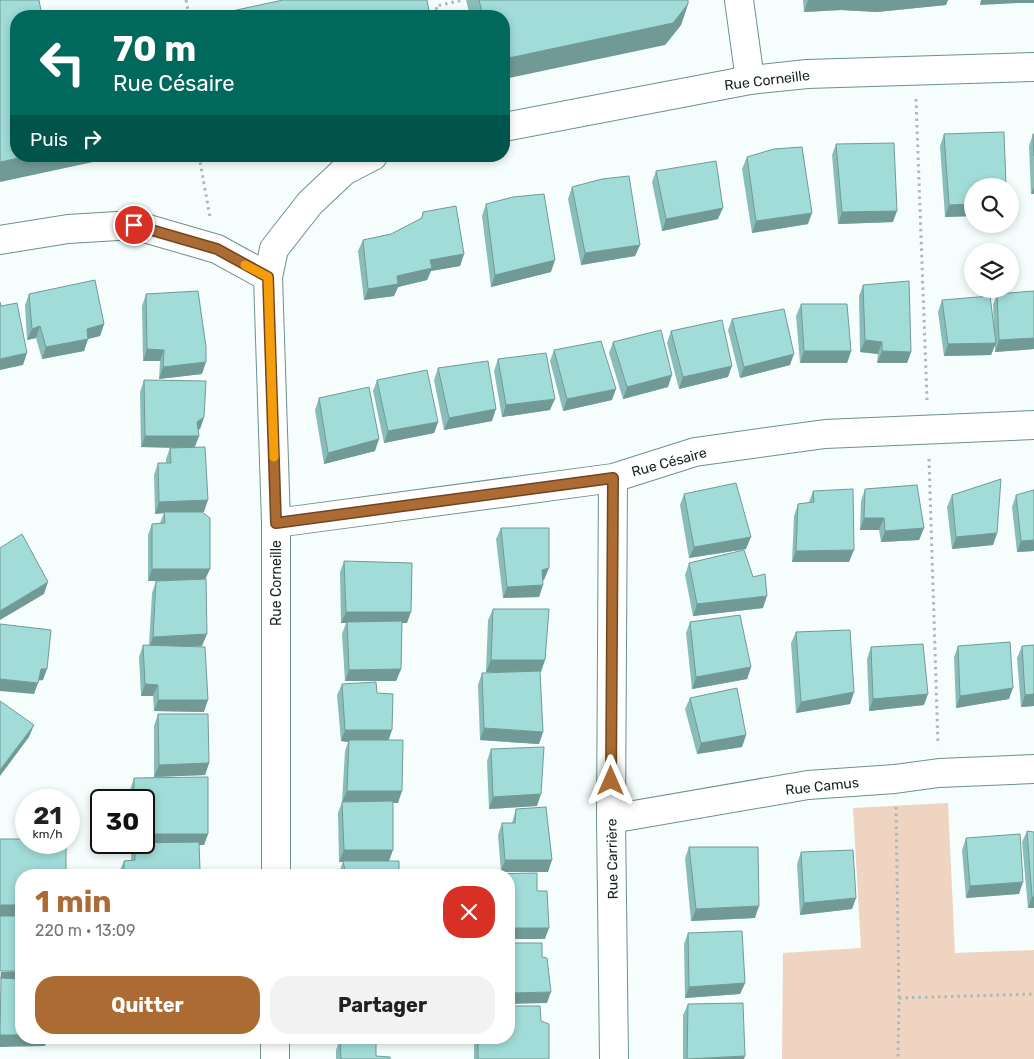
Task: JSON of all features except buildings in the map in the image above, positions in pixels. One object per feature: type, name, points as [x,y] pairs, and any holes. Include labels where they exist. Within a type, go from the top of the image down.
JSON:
[{"type":"street","points":[[739,0],[750,80]]},
{"type":"street","name":"Rue Corneille","points":[[510,126],[750,80],[807,74],[1034,67]]},
{"type":"street","name":"Rue Corneille","points":[[276,869],[276,523],[268,277],[274,249],[310,203],[344,171],[361,162]]},
{"type":"street","points":[[0,240],[68,229],[134,225],[217,249],[268,277]]},
{"type":"street","name":"Rue Césaire","points":[[276,523],[613,478],[695,452],[825,434],[1034,425]]},
{"type":"street","name":"Rue Carrière","points":[[613,478],[611,819],[614,1059]]},
{"type":"street","name":"Rue Camus","points":[[611,819],[808,785],[895,779],[939,773],[1034,769]]},
{"type":"street","points":[[275,1044],[275,1059]]},
{"type":"path","points":[[437,10],[436,6],[463,0]]},
{"type":"path","points":[[200,162],[217,249]]},
{"type":"path","points":[[895,779],[899,998],[898,1059]]},
{"type":"path","points":[[899,998],[1034,994]]},
{"type":"shaded area","points":[[948,803],[955,953],[1034,950],[1034,1059],[782,1059],[783,953],[861,948],[853,808]]},
{"type":"slow traffic","points":[[245,265],[268,277],[274,457]]},
{"type":"route","points":[[134,225],[217,249],[268,277],[276,523],[613,478],[611,781]]}]
